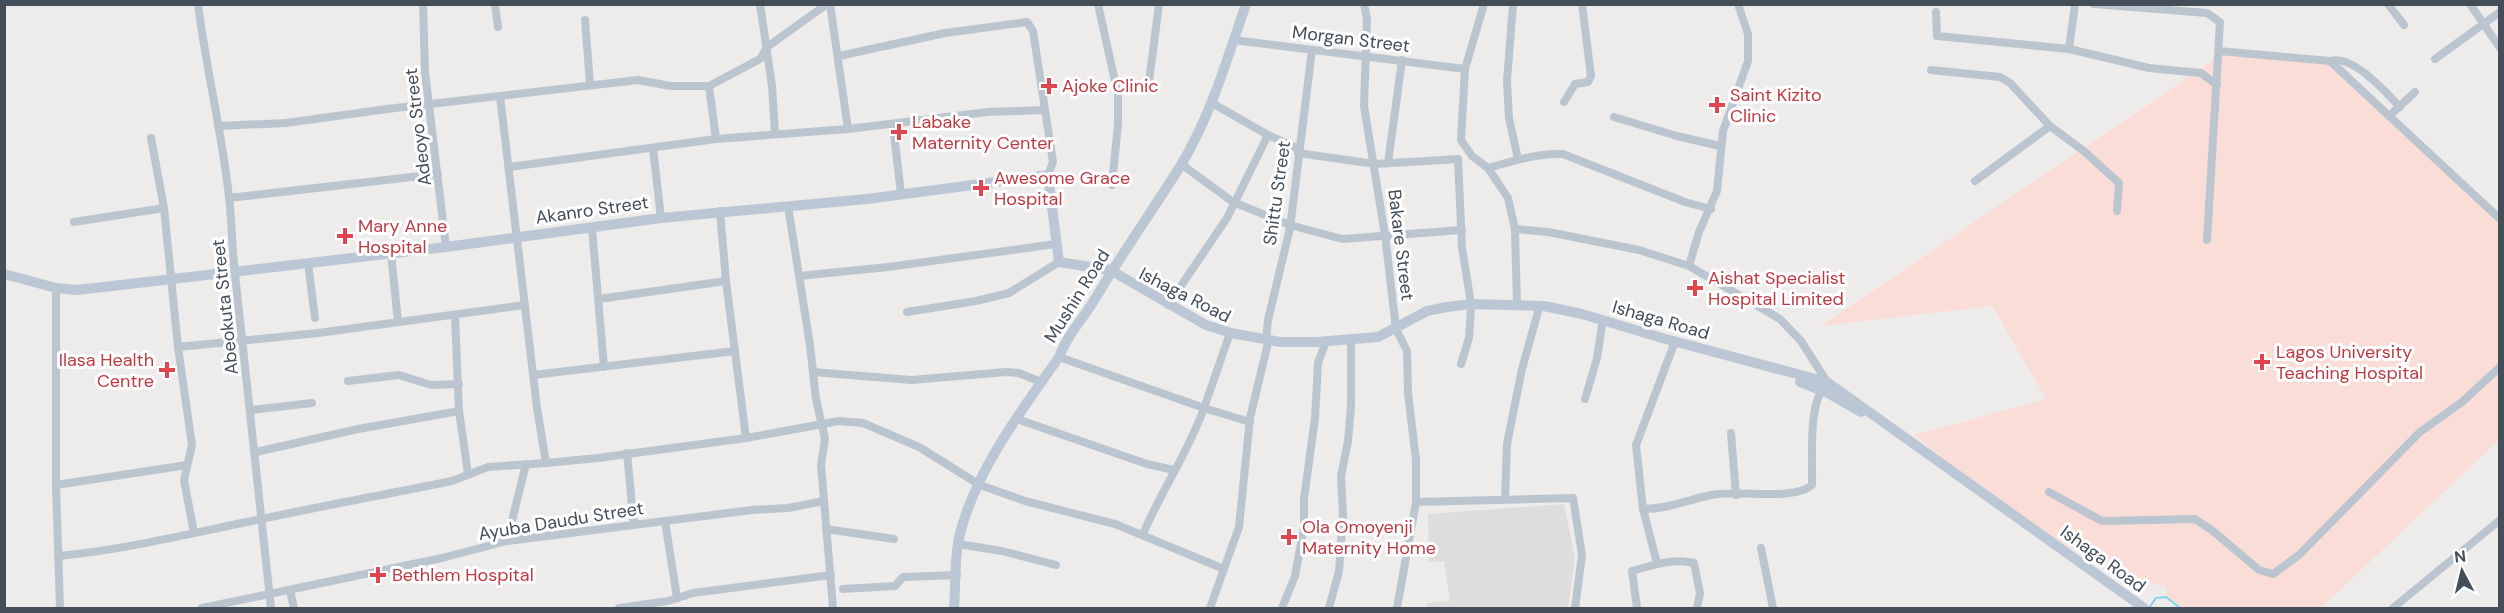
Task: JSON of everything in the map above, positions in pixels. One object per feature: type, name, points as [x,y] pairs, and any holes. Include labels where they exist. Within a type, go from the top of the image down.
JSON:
[{"type":"main road","name":"Mushin Road","points":[[954,609],[958,544],[965,516],[1017,418],[1059,357],[1063,346],[1115,272],[1181,164],[1212,103],[1246,4]]},
{"type":"main road","name":"Akanro Street","points":[[4,274],[56,288],[76,290],[446,247],[720,211],[901,194],[1048,175]]},
{"type":"main road","points":[[1048,175],[1059,262],[1115,272]]},
{"type":"main road","name":"Ishaga Road","points":[[1115,272],[1168,305],[1221,331],[1267,342],[1298,343],[1369,338],[1397,330]]},
{"type":"main road","name":"Ishaga Road","points":[[1115,272],[1117,279],[1143,295],[1202,326],[1229,336],[1295,346],[1382,339],[1435,309],[1517,305],[1569,310],[1823,385],[2136,607]]},
{"type":"main road","name":"Ishaga Road","points":[[1471,306],[1539,308],[1578,315],[1602,325],[1823,385]]},
{"type":"street","name":"Abeokuta Street","points":[[198,4],[205,61],[229,198],[234,272],[252,410],[261,519],[272,609]]},
{"type":"street","name":"Adeoyo Street","points":[[423,4],[425,72],[446,247]]},
{"type":"street","points":[[495,4],[498,27]]},
{"type":"street","points":[[760,4],[767,46],[775,133]]},
{"type":"street","points":[[218,126],[286,123],[590,84],[638,80],[670,86],[709,86],[760,59],[767,46],[829,4],[839,56],[848,129]]},
{"type":"street","points":[[1098,4],[1118,95],[1118,124],[1112,185]]},
{"type":"street","points":[[1149,82],[1159,4]]},
{"type":"street","name":"Bakare Street","points":[[1364,4],[1367,19],[1364,106],[1375,164],[1397,330],[1407,351],[1408,393],[1416,460],[1416,502],[1396,609]]},
{"type":"street","points":[[1461,364],[1469,338],[1471,306],[1462,230],[1458,159],[1465,69],[1484,4]]},
{"type":"street","points":[[1513,4],[1507,81],[1509,118],[1518,159]]},
{"type":"street","points":[[1564,102],[1575,84],[1588,82],[1591,76],[1582,4]]},
{"type":"street","points":[[1689,266],[1699,232],[1711,209],[1719,178],[1720,146],[1748,62],[1748,34],[1738,4]]},
{"type":"street","points":[[2069,49],[2074,4]]},
{"type":"street","points":[[2094,4],[2207,13],[2220,22],[2207,240]]},
{"type":"street","points":[[2388,4],[2404,25]]},
{"type":"street","points":[[2470,4],[2499,48]]},
{"type":"street","points":[[1936,12],[1937,36],[2069,49],[2149,68],[2201,73],[2217,85]]},
{"type":"street","points":[[2435,59],[2499,12]]},
{"type":"street","points":[[585,20],[590,84]]},
{"type":"street","points":[[839,56],[945,33],[1027,22],[1033,31],[1053,162],[1048,175]]},
{"type":"street","name":"Morgan Street","points":[[1234,40],[1465,69]]},
{"type":"street","name":"Shittu Street","points":[[1210,609],[1239,527],[1250,422],[1267,342],[1268,320],[1290,225],[1312,50]]},
{"type":"street","points":[[2219,51],[2345,61],[2357,68],[2400,107]]},
{"type":"street","points":[[1388,163],[1402,60]]},
{"type":"street","points":[[2330,61],[2499,219]]},
{"type":"street","points":[[1931,70],[2000,77],[2010,83],[2050,126],[2085,152],[2119,183],[2117,211]]},
{"type":"street","points":[[709,86],[716,139]]},
{"type":"street","points":[[2389,116],[2415,92]]},
{"type":"street","points":[[500,96],[533,375],[546,463]]},
{"type":"street","points":[[1212,103],[1298,151],[1375,164],[1458,159]]},
{"type":"street","points":[[509,167],[716,139],[893,125],[988,112],[1045,110]]},
{"type":"street","points":[[1614,117],[1668,134],[1720,146]]},
{"type":"street","points":[[893,125],[901,194]]},
{"type":"street","points":[[1975,182],[2050,126]]},
{"type":"street","points":[[1168,305],[1213,242],[1268,135]]},
{"type":"street","points":[[151,138],[164,208],[178,347],[192,445],[184,480],[194,533]]},
{"type":"street","points":[[1461,140],[1472,156],[1488,168],[1508,198],[1515,229],[1517,305]]},
{"type":"street","points":[[653,148],[661,218]]},
{"type":"street","points":[[1488,168],[1549,153],[1563,154],[1685,202],[1711,209]]},
{"type":"street","points":[[1181,164],[1233,202],[1290,225],[1342,239],[1462,230]]},
{"type":"street","points":[[229,198],[438,174]]},
{"type":"street","points":[[788,206],[820,424],[825,439],[821,465],[833,609]]},
{"type":"street","points":[[74,222],[164,208]]},
{"type":"street","points":[[720,211],[726,281],[746,438]]},
{"type":"street","points":[[592,228],[604,367]]},
{"type":"street","points":[[1515,229],[1548,232],[1639,250],[1689,266],[1780,319],[1801,341],[1823,385],[1813,435],[1812,484],[1807,489],[1783,493],[1711,495],[1684,504],[1642,509]]},
{"type":"street","points":[[799,276],[888,267],[1056,244]]},
{"type":"street","points":[[391,253],[398,322]]},
{"type":"street","points":[[907,312],[976,301],[1009,293],[1059,262]]},
{"type":"street","points":[[308,263],[315,318]]},
{"type":"street","points":[[599,299],[726,281]]},
{"type":"street","points":[[56,288],[56,485],[60,609]]},
{"type":"street","points":[[178,347],[456,316],[525,305]]},
{"type":"street","points":[[1504,499],[1507,444],[1522,369],[1539,308]]},
{"type":"street","points":[[456,316],[459,411],[468,474]]},
{"type":"street","points":[[1585,399],[1597,358],[1602,325]]},
{"type":"street","points":[[1143,534],[1203,408],[1229,336]]},
{"type":"street","points":[[1329,609],[1339,571],[1343,514],[1341,476],[1352,406],[1351,342]]},
{"type":"street","points":[[1282,609],[1295,576],[1304,527],[1304,499],[1315,418],[1318,363],[1325,344]]},
{"type":"street","points":[[1657,563],[1642,509],[1636,445],[1674,344]]},
{"type":"street","points":[[533,375],[735,351]]},
{"type":"street","points":[[1059,357],[1203,408],[1250,422]]},
{"type":"street","points":[[2049,492],[2102,521],[2195,519],[2259,570],[2273,574],[2299,555],[2420,432],[2462,402],[2499,367]]},
{"type":"street","points":[[813,372],[911,380],[1006,372],[1018,373],[1041,382]]},
{"type":"street","points":[[348,381],[399,375],[431,385],[459,384]]},
{"type":"street","points":[[252,410],[312,403]]},
{"type":"street","points":[[256,452],[358,429],[459,411]]},
{"type":"street","points":[[1017,418],[1147,464],[1174,470]]},
{"type":"street","points":[[58,556],[102,552],[432,485],[488,466],[546,463],[746,438],[839,421],[863,423],[919,447],[980,485],[1026,501],[1077,513],[1143,534],[1224,569]]},
{"type":"street","points":[[1731,433],[1736,495]]},
{"type":"street","points":[[627,453],[634,525]]},
{"type":"street","points":[[507,541],[526,464]]},
{"type":"street","points":[[56,485],[187,465]]},
{"type":"street","points":[[1416,502],[1573,498],[1582,555],[1575,609]]},
{"type":"street","name":"Ayuba Daudu Street","points":[[202,609],[507,541],[752,510],[788,508],[824,501]]},
{"type":"street","points":[[2393,609],[2499,520]]},
{"type":"street","points":[[665,521],[677,597]]},
{"type":"street","points":[[826,529],[894,539]]},
{"type":"street","points":[[958,544],[1002,551],[1056,565]]},
{"type":"street","points":[[1761,548],[1773,609]]},
{"type":"street","points":[[1637,609],[1632,571],[1657,563],[1678,560],[1694,563],[1700,593],[1697,609]]},
{"type":"street","points":[[619,609],[668,601],[693,593],[831,575]]},
{"type":"street","points":[[843,590],[895,586],[903,577],[957,575]]},
{"type":"street","points":[[290,591],[294,609]]},
{"type":"shaded area","name":"Lagos University Teaching Hospital","points":[[2227,51],[2340,63],[2499,223],[2499,440],[2321,608],[2182,608],[2166,597],[2166,587],[2111,574],[2034,525],[1950,464],[1915,435],[2046,399],[1992,306],[1821,326]]},
{"type":"shaded area","points":[[1564,504],[1575,558],[1568,608],[1427,608],[1427,603],[1450,601],[1444,561],[1429,562],[1428,514]]},
{"type":"waterway","points":[[2149,608],[2156,598],[2166,597],[2180,608]]},
{"type":"place","name":"Ajoke Clinic","points":[[1049,86]]},
{"type":"place","name":"Saint Kizito Clinic","points":[[1717,105]]},
{"type":"place","name":"Labake Maternity Center","points":[[899,132]]},
{"type":"place","name":"Awesome Grace Hospital","points":[[981,188]]},
{"type":"place","name":"Mary Anne Hospital","points":[[345,236]]},
{"type":"place","name":"Aishat Specialist Hospital Limited","points":[[1695,288]]},
{"type":"place","name":"Lagos University Teaching Hospital","points":[[2262,362]]},
{"type":"place","name":"Ilasa Health Centre","points":[[167,370]]},
{"type":"place","name":"Ola Omoyenji Maternity Home","points":[[1289,537]]},
{"type":"place","name":"Bethlem Hospital","points":[[378,575]]}]
